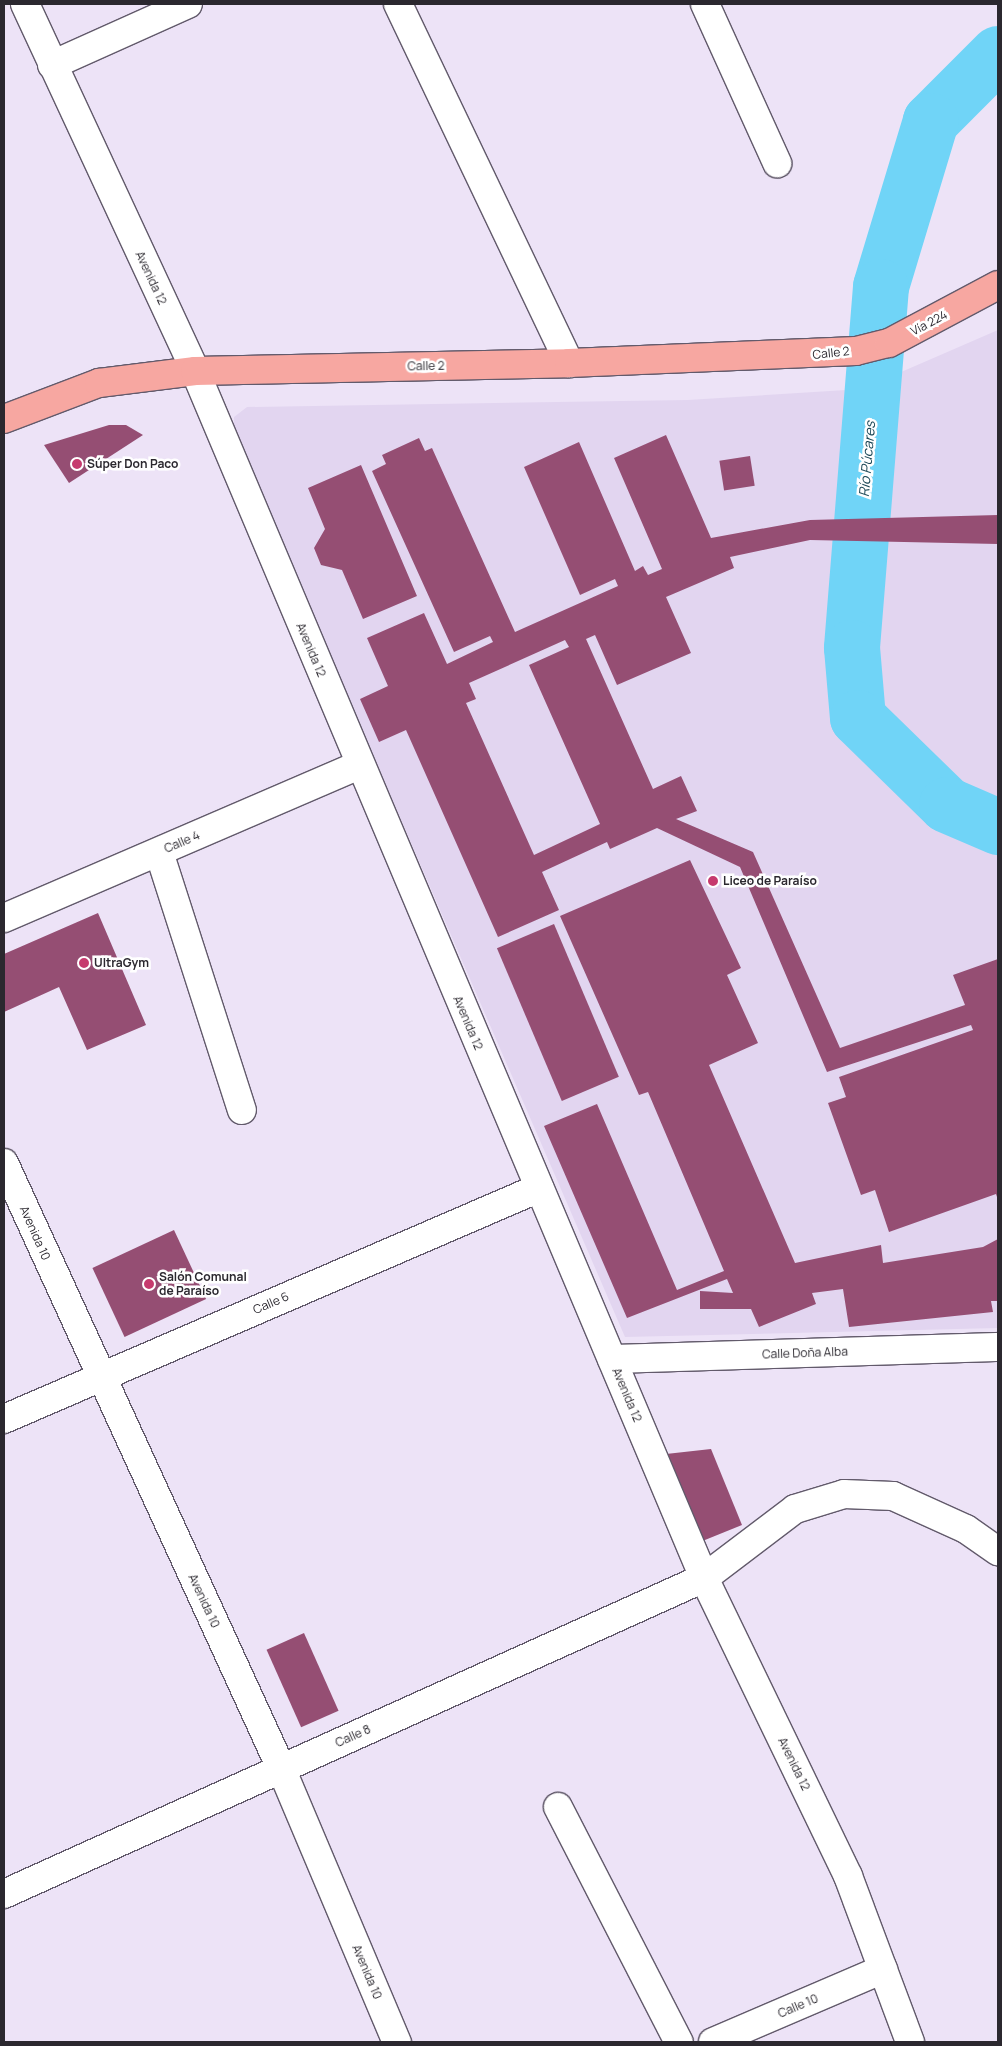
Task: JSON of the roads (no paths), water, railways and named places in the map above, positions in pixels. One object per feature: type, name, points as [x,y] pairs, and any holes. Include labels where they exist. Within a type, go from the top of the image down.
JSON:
[{"type":"main road","name":"Vía 224","points":[[856,351],[889,343],[928,325],[998,285]]},
{"type":"main road","name":"Calle 2","points":[[4,419],[99,383],[194,371],[569,363],[856,351]]},
{"type":"street","name":"Avenida 12","points":[[25,4],[194,371],[704,1578],[848,1876],[910,2042]]},
{"type":"street","points":[[52,65],[188,4]]},
{"type":"street","points":[[398,4],[569,363]]},
{"type":"street","points":[[705,4],[776,163]]},
{"type":"street","name":"Calle 4","points":[[4,918],[359,765]]},
{"type":"street","points":[[159,852],[242,1110]]},
{"type":"street","name":"Avenida 10","points":[[4,1163],[281,1768],[397,2042]]},
{"type":"street","name":"Calle 6","points":[[4,1419],[539,1188]]},
{"type":"street","name":"Calle Doña Alba","points":[[612,1359],[998,1348]]},
{"type":"street","name":"Calle 8","points":[[4,1894],[704,1578],[795,1509],[844,1494],[893,1496],[966,1529],[998,1551]]},
{"type":"street","points":[[558,1807],[679,2042]]},
{"type":"street","name":"Calle 10","points":[[713,2042],[883,1969]]},
{"type":"waterway","name":"Río Púcares","points":[[998,54],[931,121],[881,287],[852,648],[858,718],[947,805],[998,827]]},
{"type":"place","name":"Súper Don Paco","points":[[77,464]]},
{"type":"place","name":"Liceo de Paraíso","points":[[713,881]]},
{"type":"place","name":"UltraGym","points":[[84,963]]},
{"type":"place","name":"Salón Comunal de Paraíso","points":[[149,1284]]}]
